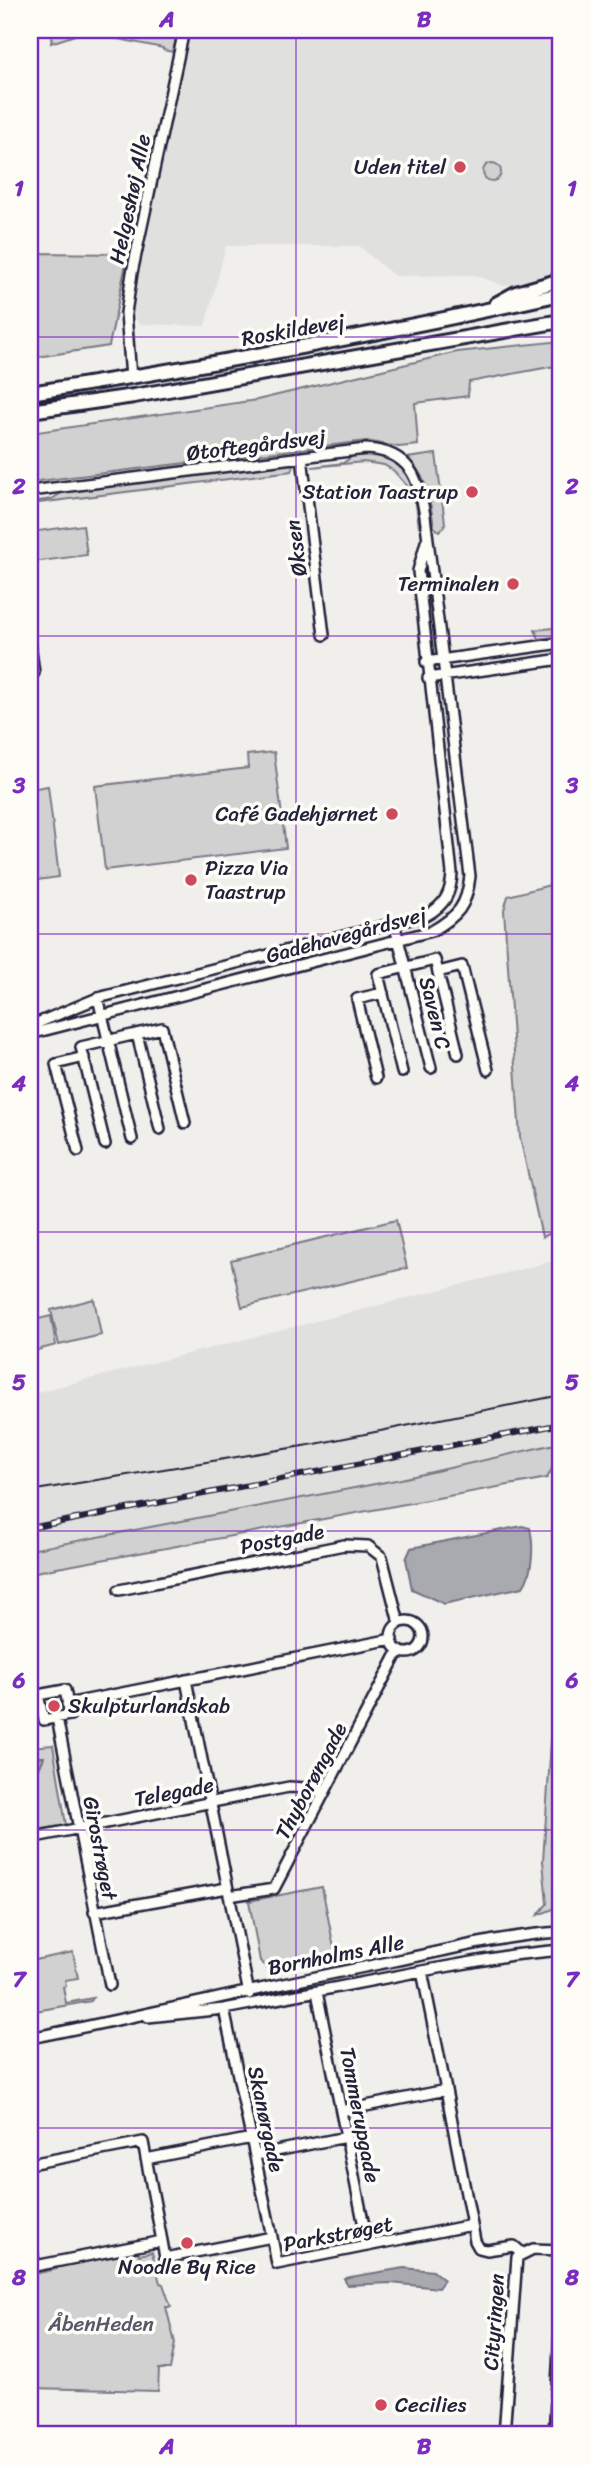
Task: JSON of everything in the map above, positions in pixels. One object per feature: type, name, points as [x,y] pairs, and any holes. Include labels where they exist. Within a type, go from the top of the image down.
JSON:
[{"type":"main road","points":[[486,310],[516,293],[561,280]]},
{"type":"main road","name":"Roskildevej","points":[[30,393],[355,338],[561,294]]},
{"type":"main road","name":"Roskildevej","points":[[30,411],[134,396],[561,321]]},
{"type":"street","name":"Helgeshøj Alle","points":[[131,377],[126,313],[132,273],[184,30]]},
{"type":"street","name":"Øtoftegårdsvej","points":[[30,491],[366,449],[375,449],[397,457],[412,470],[421,486],[442,660]]},
{"type":"street","name":"Øksen","points":[[302,457],[324,635]]},
{"type":"street","name":"Øtoftegårdsvej","points":[[426,662],[418,571],[428,536]]},
{"type":"street","points":[[30,643],[34,673]]},
{"type":"street","points":[[426,662],[561,643]]},
{"type":"street","points":[[428,678],[561,659]]},
{"type":"street","name":"Gadehavegårdsvej","points":[[30,1034],[399,940],[432,931],[450,921],[468,895],[470,876],[442,660]]},
{"type":"street","name":"Gadehavegårdsvej","points":[[30,1026],[98,998],[427,915],[436,910],[449,894],[452,885],[426,662]]},
{"type":"street","name":"Saven C","points":[[394,923],[431,1068]]},
{"type":"street","points":[[402,1072],[378,974],[435,960],[458,1054]]},
{"type":"street","points":[[438,972],[462,966],[488,1070]]},
{"type":"street","points":[[376,1078],[357,999],[383,993]]},
{"type":"street","points":[[98,998],[132,1139]]},
{"type":"street","points":[[105,1144],[81,1047],[162,1028],[185,1123]]},
{"type":"street","points":[[137,1034],[160,1129]]},
{"type":"street","points":[[78,1151],[57,1064],[84,1057]]},
{"type":"street","name":"Postgade","points":[[119,1590],[344,1545],[368,1546],[382,1557],[399,1623]]},
{"type":"street","points":[[414,1622],[421,1629],[421,1645],[415,1650],[399,1650],[392,1639],[393,1630],[399,1623],[414,1622]]},
{"type":"street","points":[[67,1703],[392,1639]]},
{"type":"street","name":"Thyborøngade","points":[[228,1892],[274,1889],[399,1650]]},
{"type":"street","points":[[186,1680],[251,2004]]},
{"type":"street","points":[[65,1690],[67,1703],[70,1715],[44,1720],[38,1695],[65,1690]]},
{"type":"street","points":[[30,1710],[41,1707]]},
{"type":"street","name":"Girostrøget","points":[[57,1718],[110,1985]]},
{"type":"street","name":"Telegade","points":[[30,1839],[289,1787],[324,1793]]},
{"type":"street","points":[[94,1912],[228,1892]]},
{"type":"street","name":"Bornholms Alle","points":[[30,2038],[509,1938],[561,1932]]},
{"type":"street","name":"Bornholms Alle","points":[[118,2021],[224,2009],[512,1955],[561,1950]]},
{"type":"street","points":[[422,1971],[475,2241],[479,2248],[487,2250],[514,2246],[522,2253]]},
{"type":"street","name":"Tommerupgade","points":[[317,1992],[368,2246]]},
{"type":"street","name":"Skanørgade","points":[[224,2009],[272,2237]]},
{"type":"street","points":[[341,2110],[446,2090]]},
{"type":"street","points":[[256,2155],[346,2137]]},
{"type":"street","points":[[146,2159],[252,2138]]},
{"type":"street","points":[[30,2164],[142,2142],[162,2241],[35,2266],[30,2242]]},
{"type":"street","name":"Parkstrøget","points":[[162,2241],[165,2258],[272,2237],[277,2264],[472,2225]]},
{"type":"street","name":"Cityringen","points":[[504,2435],[517,2257],[533,2249],[561,2250]]},
{"type":"street","points":[[555,2435],[561,2333]]},
{"type":"shaded area","points":[[191,30],[561,30],[561,270],[504,286],[475,275],[394,276],[359,246],[226,246],[205,326],[139,324],[132,310]]},
{"type":"shaded area","points":[[561,915],[561,1028],[556,924]]},
{"type":"shaded area","points":[[561,1259],[561,1443],[401,1479],[30,1550],[30,1394]]},
{"type":"shaded area","points":[[522,1526],[530,1528],[532,1542],[531,1567],[523,1587],[444,1604],[412,1589],[406,1559],[411,1548]]},
{"type":"shaded area","points":[[30,1757],[44,1757],[30,1791]]},
{"type":"shaded area","points":[[404,2268],[433,2271],[444,2280],[438,2288],[391,2283],[347,2285],[344,2278]]},
{"type":"green space","points":[[53,30],[178,30],[173,52],[84,32],[51,43]]},
{"type":"green space","points":[[492,163],[498,166],[501,172],[498,178],[492,181],[486,178],[483,172],[486,166]]},
{"type":"green space","points":[[30,253],[128,254],[109,346],[30,358]]},
{"type":"green space","points":[[561,341],[561,379],[555,366],[469,382],[468,396],[415,403],[418,445],[399,447],[366,441],[30,482],[30,433],[257,400],[457,352]]},
{"type":"green space","points":[[436,454],[445,523],[439,531],[434,527],[424,481],[407,458]]},
{"type":"green space","points":[[364,455],[391,461],[408,477],[417,499],[419,527],[416,504],[407,486],[394,471],[384,465],[364,462],[312,467],[343,463],[353,456]]},
{"type":"green space","points":[[290,464],[294,466],[292,471],[30,504],[52,499],[63,492]]},
{"type":"green space","points":[[83,525],[87,555],[34,562],[30,532]]},
{"type":"green space","points":[[561,627],[561,636],[539,639],[535,630]]},
{"type":"green space","points":[[274,752],[286,848],[105,870],[95,786],[248,768],[247,755]]},
{"type":"green space","points":[[48,786],[59,877],[30,881],[30,789]]},
{"type":"green space","points":[[561,882],[561,1229],[542,1237],[520,1137],[504,910],[508,896]]},
{"type":"green space","points":[[396,1220],[407,1268],[242,1307],[231,1260]]},
{"type":"green space","points":[[94,1299],[101,1335],[59,1345],[51,1310]]},
{"type":"green space","points":[[51,1316],[56,1345],[30,1352],[30,1321]]},
{"type":"green space","points":[[555,1444],[559,1456],[547,1478],[30,1573],[30,1550],[401,1479]]},
{"type":"green space","points":[[561,1592],[561,1906],[538,1915],[547,1904],[543,1861]]},
{"type":"green space","points":[[53,1745],[66,1825],[30,1831],[30,1747]]},
{"type":"green space","points":[[322,1887],[336,1958],[269,1970],[260,1961],[249,1901]]},
{"type":"green space","points":[[73,1952],[78,1978],[65,1980],[66,1986],[63,1987],[66,2003],[93,1998],[91,2001],[30,2012],[30,1961]]},
{"type":"green space","name":"ÅbenHeden","points":[[138,2250],[139,2255],[152,2252],[160,2283],[163,2284],[171,2307],[166,2307],[175,2343],[170,2369],[159,2369],[158,2391],[30,2388],[30,2275],[57,2269],[57,2265]]},
{"type":"tram line","points":[[30,1491],[315,1444],[561,1395]]},
{"type":"railway","points":[[30,1528],[561,1424]]},
{"type":"place","name":"Uden titel","points":[[460,167]]},
{"type":"place","name":"Station Taastrup","points":[[472,492]]},
{"type":"place","name":"Terminalen","points":[[513,584]]},
{"type":"place","name":"Café Gadehjørnet","points":[[392,814]]},
{"type":"place","name":"Pizza Via Taastrup","points":[[191,880]]},
{"type":"place","name":"Skulpturlandskab","points":[[54,1706]]},
{"type":"place","name":"Noodle By Rice","points":[[187,2243]]},
{"type":"place","name":"Cecilies","points":[[381,2405]]}]
